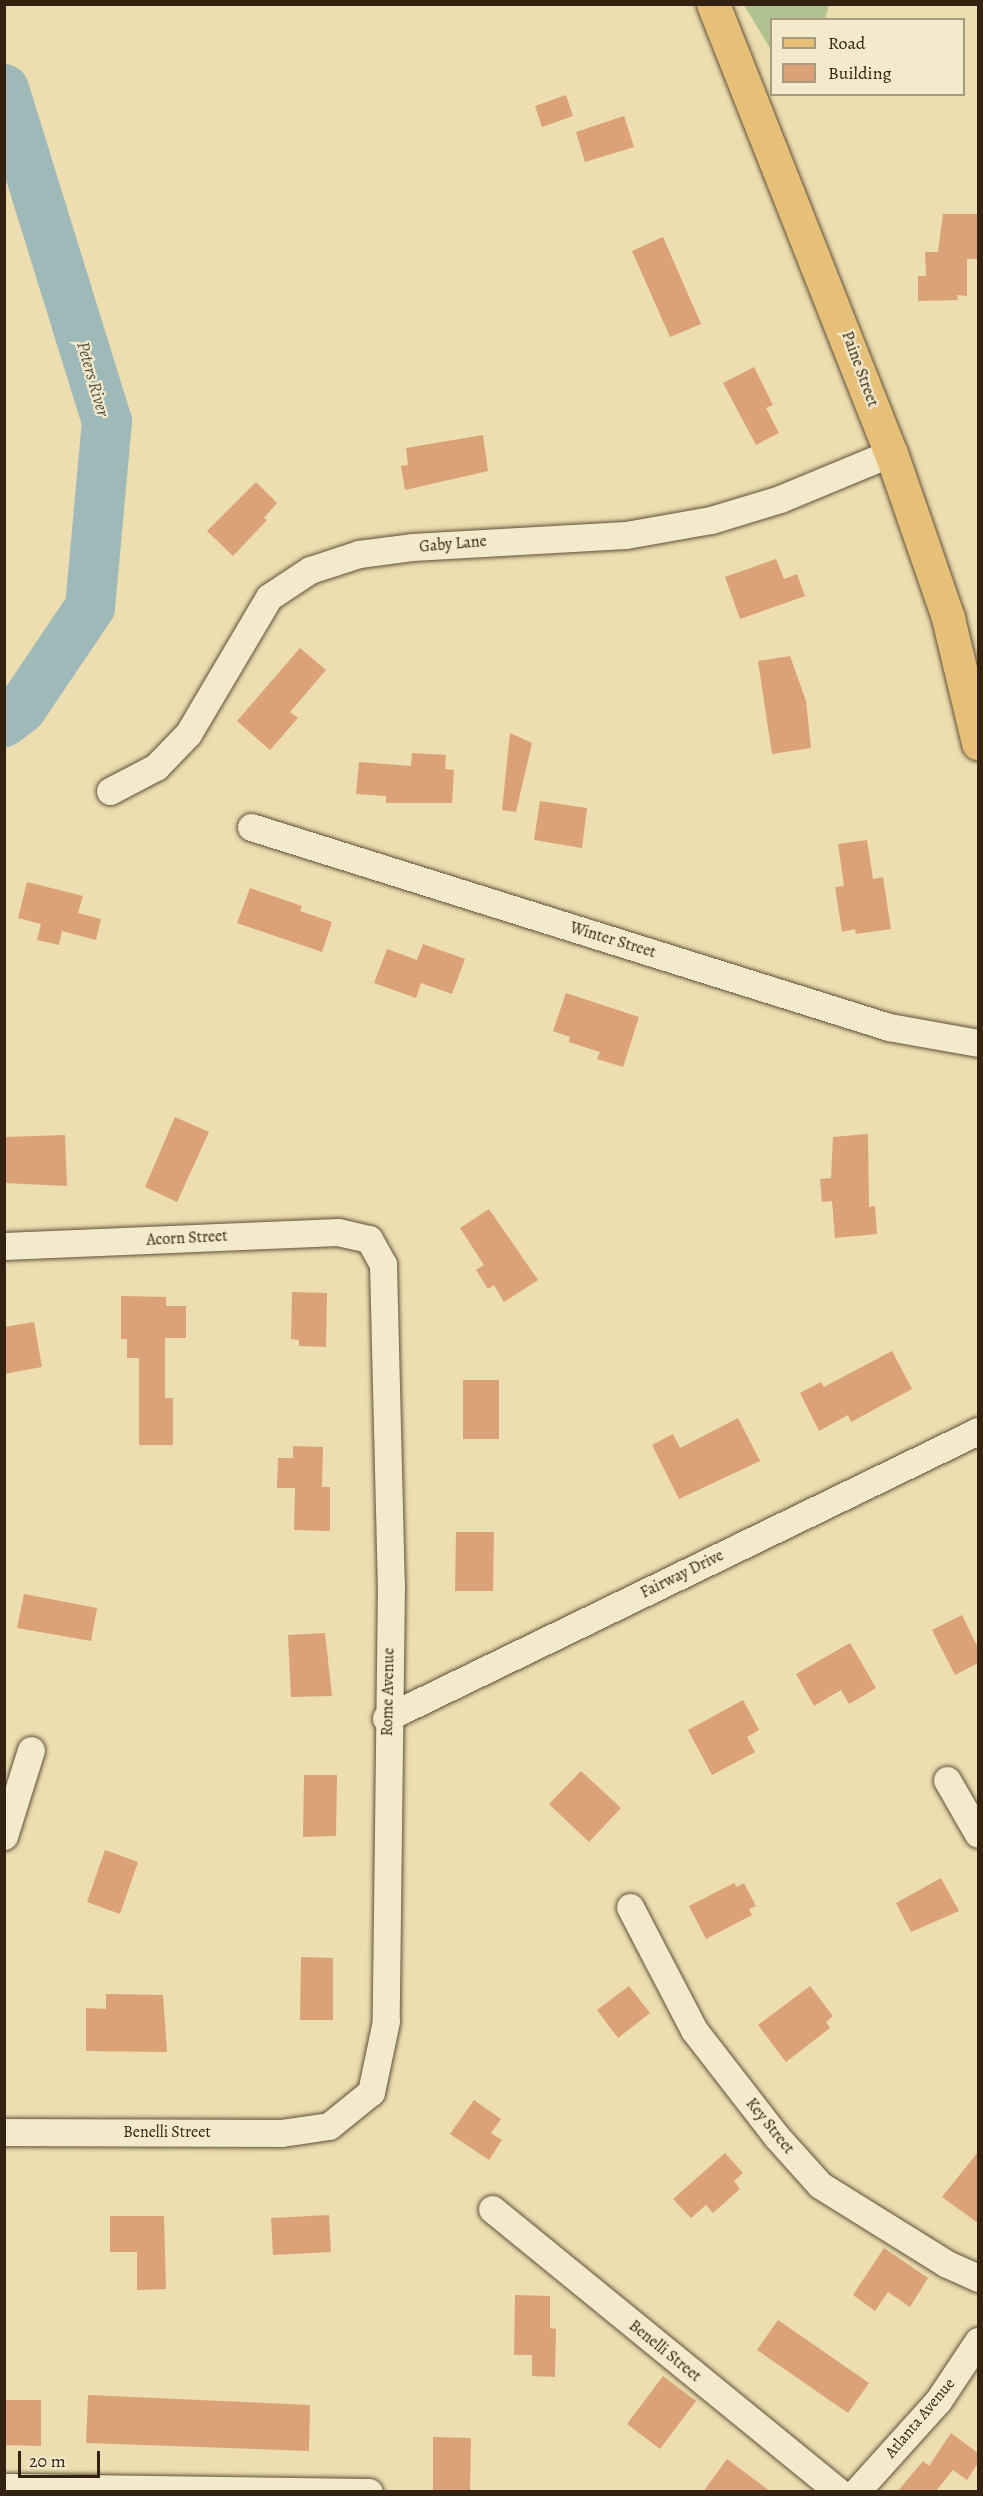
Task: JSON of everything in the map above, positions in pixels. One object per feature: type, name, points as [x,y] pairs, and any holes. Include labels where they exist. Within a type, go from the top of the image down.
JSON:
[{"type":"main road","name":"Paine Street","points":[[713,4],[891,453],[948,618],[978,742]]},
{"type":"street","name":"Gaby Lane","points":[[110,791],[156,767],[188,734],[268,597],[310,570],[359,554],[412,547],[626,535],[711,520],[780,500],[891,453]]},
{"type":"street","name":"Winter Street","points":[[251,827],[889,1027],[978,1043]]},
{"type":"street","name":"Acorn Street","points":[[4,1246],[338,1232],[369,1239]]},
{"type":"street","name":"Rome Avenue","points":[[329,2126],[371,2092],[383,2051],[390,1889],[386,1718],[391,1584],[383,1264],[369,1239]]},
{"type":"street","name":"Fairway Drive","points":[[386,1718],[978,1431]]},
{"type":"street","points":[[4,1836],[32,1750]]},
{"type":"street","points":[[947,1779],[978,1834]]},
{"type":"street","name":"Key Street","points":[[630,1907],[694,2030],[777,2137],[820,2185],[947,2264],[978,2278]]},
{"type":"street","name":"Benelli Street","points":[[4,2132],[281,2133],[329,2126]]},
{"type":"street","name":"Benelli Street","points":[[492,2209],[840,2492]]},
{"type":"street","name":"Atlanta Avenue","points":[[856,2492],[938,2400],[978,2341]]},
{"type":"street","points":[[4,2487],[369,2492]]},
{"type":"green space","points":[[744,5],[829,5],[825,18],[770,18],[770,48]]},
{"type":"building","points":[[566,95],[573,116],[542,127],[535,106]]},
{"type":"building","points":[[624,116],[634,147],[585,162],[576,132]]},
{"type":"building","points":[[943,214],[978,214],[978,259],[967,259],[967,296],[957,295],[958,300],[918,301],[918,276],[926,276],[925,252],[938,252]]},
{"type":"building","points":[[663,237],[701,324],[670,337],[632,251]]},
{"type":"building","points":[[754,367],[773,405],[766,408],[779,433],[756,445],[723,383]]},
{"type":"building","points":[[483,435],[488,471],[405,490],[401,466],[408,465],[406,448]]},
{"type":"building","points":[[256,482],[277,503],[264,518],[267,520],[233,556],[207,531]]},
{"type":"building","points":[[776,559],[784,579],[797,574],[805,596],[740,619],[725,577]]},
{"type":"building","points":[[300,648],[326,670],[290,712],[298,718],[270,750],[237,721]]},
{"type":"building","points":[[790,656],[806,701],[811,748],[772,754],[758,661]]},
{"type":"building","points":[[510,733],[532,743],[516,812],[502,810]]},
{"type":"building","points":[[412,753],[446,755],[445,769],[454,770],[452,803],[386,803],[386,796],[356,794],[359,762],[411,766]]},
{"type":"building","points":[[540,801],[587,808],[582,848],[534,840]]},
{"type":"building","points":[[867,840],[873,879],[883,877],[891,929],[856,934],[855,929],[842,932],[835,887],[844,886],[838,844]]},
{"type":"building","points":[[27,882],[83,896],[78,913],[101,919],[96,940],[62,931],[59,945],[37,940],[41,924],[18,918]]},
{"type":"building","points":[[250,888],[302,906],[300,911],[332,922],[322,952],[237,923]]},
{"type":"building","points":[[423,944],[465,959],[452,994],[421,983],[416,998],[374,983],[387,949],[417,960]]},
{"type":"building","points":[[566,993],[639,1017],[623,1067],[597,1059],[600,1052],[569,1042],[570,1037],[553,1031]]},
{"type":"building","points":[[175,1117],[209,1132],[177,1202],[145,1187]]},
{"type":"building","points":[[868,1134],[869,1207],[875,1206],[877,1234],[835,1238],[832,1201],[822,1202],[820,1179],[831,1178],[833,1137]]},
{"type":"building","points":[[65,1135],[67,1186],[4,1183],[4,1137]]},
{"type":"building","points":[[489,1209],[538,1280],[504,1302],[494,1285],[488,1289],[476,1270],[484,1265],[460,1228]]},
{"type":"building","points":[[292,1292],[327,1293],[326,1347],[299,1346],[299,1340],[291,1339]]},
{"type":"building","points":[[121,1296],[166,1297],[166,1306],[186,1306],[186,1338],[165,1338],[165,1398],[173,1398],[173,1445],[139,1445],[139,1358],[127,1358],[127,1339],[121,1339]]},
{"type":"building","points":[[34,1322],[42,1367],[4,1374],[4,1327]]},
{"type":"building","points":[[892,1351],[912,1389],[851,1422],[848,1415],[819,1431],[800,1393],[821,1382],[824,1387]]},
{"type":"building","points":[[463,1380],[499,1380],[499,1439],[463,1439]]},
{"type":"building","points":[[738,1418],[760,1461],[679,1499],[652,1445],[673,1434],[680,1448]]},
{"type":"building","points":[[293,1446],[323,1447],[322,1487],[330,1487],[330,1531],[294,1530],[295,1488],[277,1488],[278,1458],[293,1458]]},
{"type":"building","points":[[456,1532],[494,1532],[493,1591],[455,1591]]},
{"type":"building","points":[[24,1594],[97,1608],[91,1641],[17,1628]]},
{"type":"building","points":[[962,1615],[978,1648],[978,1663],[955,1675],[932,1630]]},
{"type":"building","points":[[325,1633],[332,1696],[291,1697],[288,1635]]},
{"type":"building","points":[[850,1643],[876,1688],[849,1704],[841,1690],[814,1706],[796,1674]]},
{"type":"building","points":[[743,1700],[759,1730],[747,1737],[755,1752],[712,1775],[688,1730]]},
{"type":"building","points":[[581,1771],[621,1808],[589,1842],[549,1804]]},
{"type":"building","points":[[304,1775],[337,1775],[336,1836],[303,1837]]},
{"type":"building","points":[[105,1850],[138,1862],[120,1914],[87,1902]]},
{"type":"building","points":[[941,1878],[959,1911],[911,1932],[896,1903]]},
{"type":"building","points":[[734,1883],[737,1887],[744,1883],[756,1906],[749,1909],[752,1915],[706,1939],[689,1906]]},
{"type":"building","points":[[301,1957],[333,1958],[333,2020],[300,2020]]},
{"type":"building","points":[[629,1986],[650,2013],[618,2038],[597,2010]]},
{"type":"building","points":[[810,1986],[833,2016],[826,2022],[830,2028],[786,2062],[758,2025]]},
{"type":"building","points":[[106,1994],[163,1995],[167,2052],[86,2051],[86,2008],[106,2009]]},
{"type":"building","points":[[474,2100],[501,2119],[491,2133],[502,2140],[489,2160],[450,2134]]},
{"type":"building","points":[[978,2152],[978,2223],[942,2197]]},
{"type":"building","points":[[725,2153],[743,2173],[734,2181],[740,2189],[713,2213],[706,2205],[691,2218],[673,2199]]},
{"type":"building","points":[[329,2215],[331,2252],[273,2255],[271,2218]]},
{"type":"building","points":[[110,2216],[164,2216],[166,2289],[137,2290],[137,2252],[110,2252]]},
{"type":"building","points":[[884,2248],[928,2278],[910,2307],[888,2292],[875,2311],[853,2295]]},
{"type":"building","points":[[515,2295],[550,2296],[550,2328],[556,2329],[555,2377],[532,2376],[532,2355],[514,2355]]},
{"type":"building","points":[[778,2320],[869,2383],[848,2413],[757,2350]]},
{"type":"building","points":[[663,2376],[696,2401],[660,2449],[627,2424]]},
{"type":"building","points":[[88,2395],[310,2405],[309,2451],[86,2443]]},
{"type":"building","points":[[4,2400],[41,2400],[41,2446],[4,2445]]},
{"type":"building","points":[[951,2433],[978,2453],[978,2463],[967,2480],[953,2470],[935,2492],[897,2492],[923,2461],[929,2466]]},
{"type":"building","points":[[433,2437],[471,2438],[470,2492],[433,2492]]},
{"type":"building","points":[[727,2459],[771,2492],[703,2492]]},
{"type":"waterway","name":"Peters River","points":[[4,89],[107,421],[90,607],[22,708],[4,722]]}]
